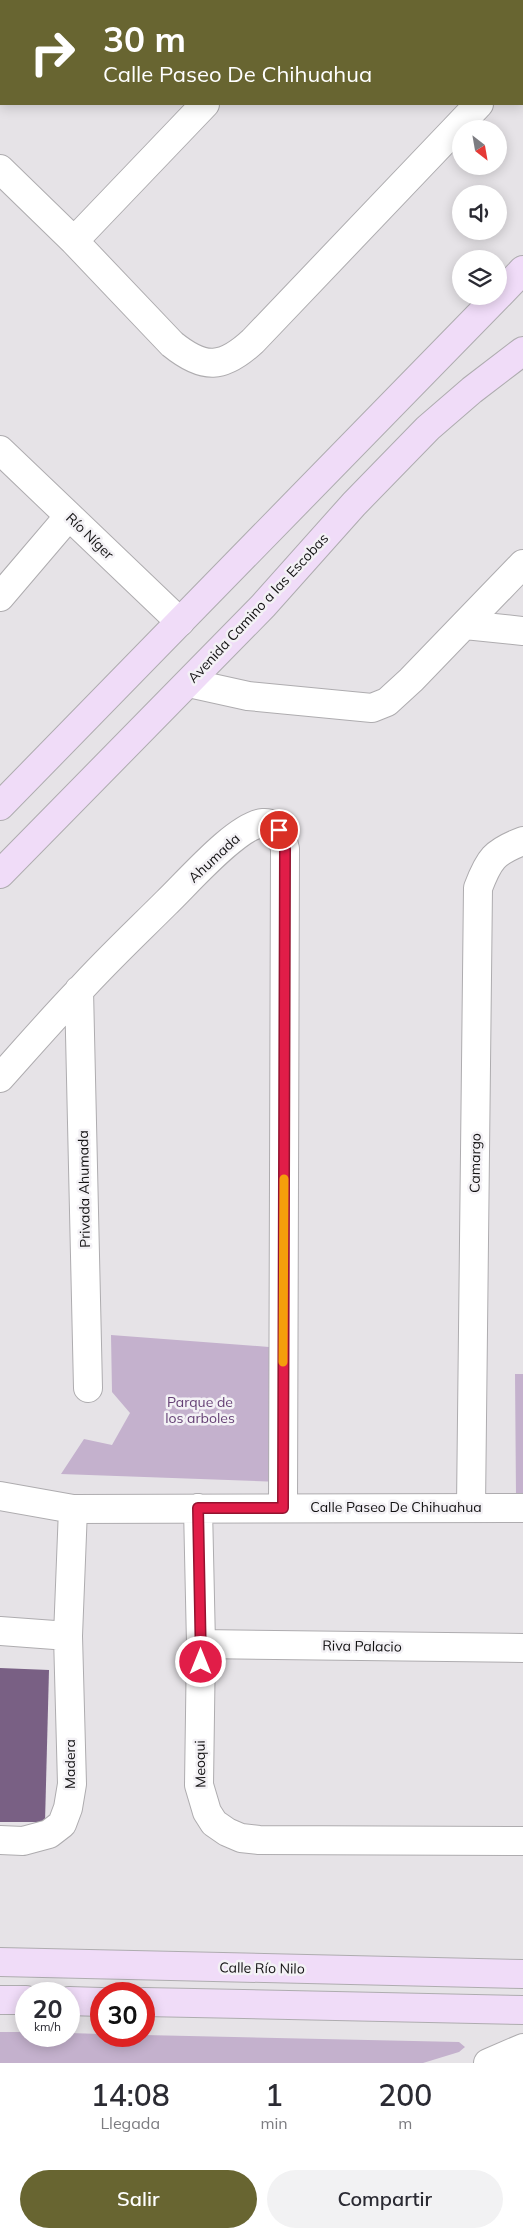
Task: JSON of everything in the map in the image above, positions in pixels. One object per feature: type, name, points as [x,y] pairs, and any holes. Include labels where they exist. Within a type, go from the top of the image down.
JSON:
[{"type":"street","points":[[74,241],[204,105]]},
{"type":"street","points":[[0,169],[74,241],[172,344],[186,356],[199,362],[213,364],[228,360],[239,354],[253,341],[478,105]]},
{"type":"street","points":[[507,287],[523,270]]},
{"type":"street","points":[[0,806],[489,305]]},
{"type":"street","name":"Avenida Camino a las Escobas","points":[[0,874],[263,606],[354,504],[428,428],[472,390],[522,353]]},
{"type":"street","name":"Río Níger","points":[[0,450],[180,622]]},
{"type":"street","points":[[0,597],[69,516]]},
{"type":"street","points":[[188,683],[248,696],[372,708],[388,702],[523,564]]},
{"type":"street","points":[[465,625],[523,631]]},
{"type":"street","name":"Ahumada","points":[[0,1078],[79,990],[214,855],[242,832],[263,823],[272,824],[279,830],[285,849],[283,1508]]},
{"type":"street","name":"Camargo","points":[[471,1507],[478,888],[487,865],[502,849],[523,841]]},
{"type":"street","name":"Privada Ahumada","points":[[79,990],[88,1388]]},
{"type":"street","name":"Calle Paseo De Chihuahua","points":[[0,1496],[73,1509],[523,1508]]},
{"type":"street","name":"Meoqui","points":[[198,1508],[201,1644],[199,1785],[206,1812],[214,1823],[227,1832],[241,1838],[259,1840],[523,1841]]},
{"type":"street","name":"Madera","points":[[0,1840],[23,1841],[49,1834],[62,1824],[68,1808],[72,1784],[68,1636],[73,1509]]},
{"type":"street","points":[[0,1632],[68,1636]]},
{"type":"street","name":"Riva Palacio","points":[[201,1644],[523,1648]]},
{"type":"street","name":"Calle Río Nilo","points":[[0,1962],[523,1974]]},
{"type":"street","points":[[0,2000],[15,2000]]},
{"type":"street","points":[[155,2002],[523,2010]]},
{"type":"street","points":[[488,2063],[523,2048]]},
{"type":"green space","name":"Parque de los arboles","points":[[111,1335],[269,1347],[281,1482],[61,1474],[84,1439],[112,1445],[130,1413],[112,1392]]},
{"type":"green space","points":[[515,1374],[523,1374],[523,1496],[516,1496]]},
{"type":"green space","points":[[0,2032],[15,2032],[15,2047],[80,2047],[80,2033],[90,2034],[90,2047],[155,2047],[155,2035],[459,2042],[465,2047],[459,2052],[423,2063],[0,2063]]},
{"type":"building","points":[[0,1668],[49,1670],[45,1822],[0,1822]]},
{"type":"slow traffic","points":[[283,1362],[284,1179]]},
{"type":"route","points":[[201,1662],[198,1508],[283,1508],[285,849],[279,830]]}]
